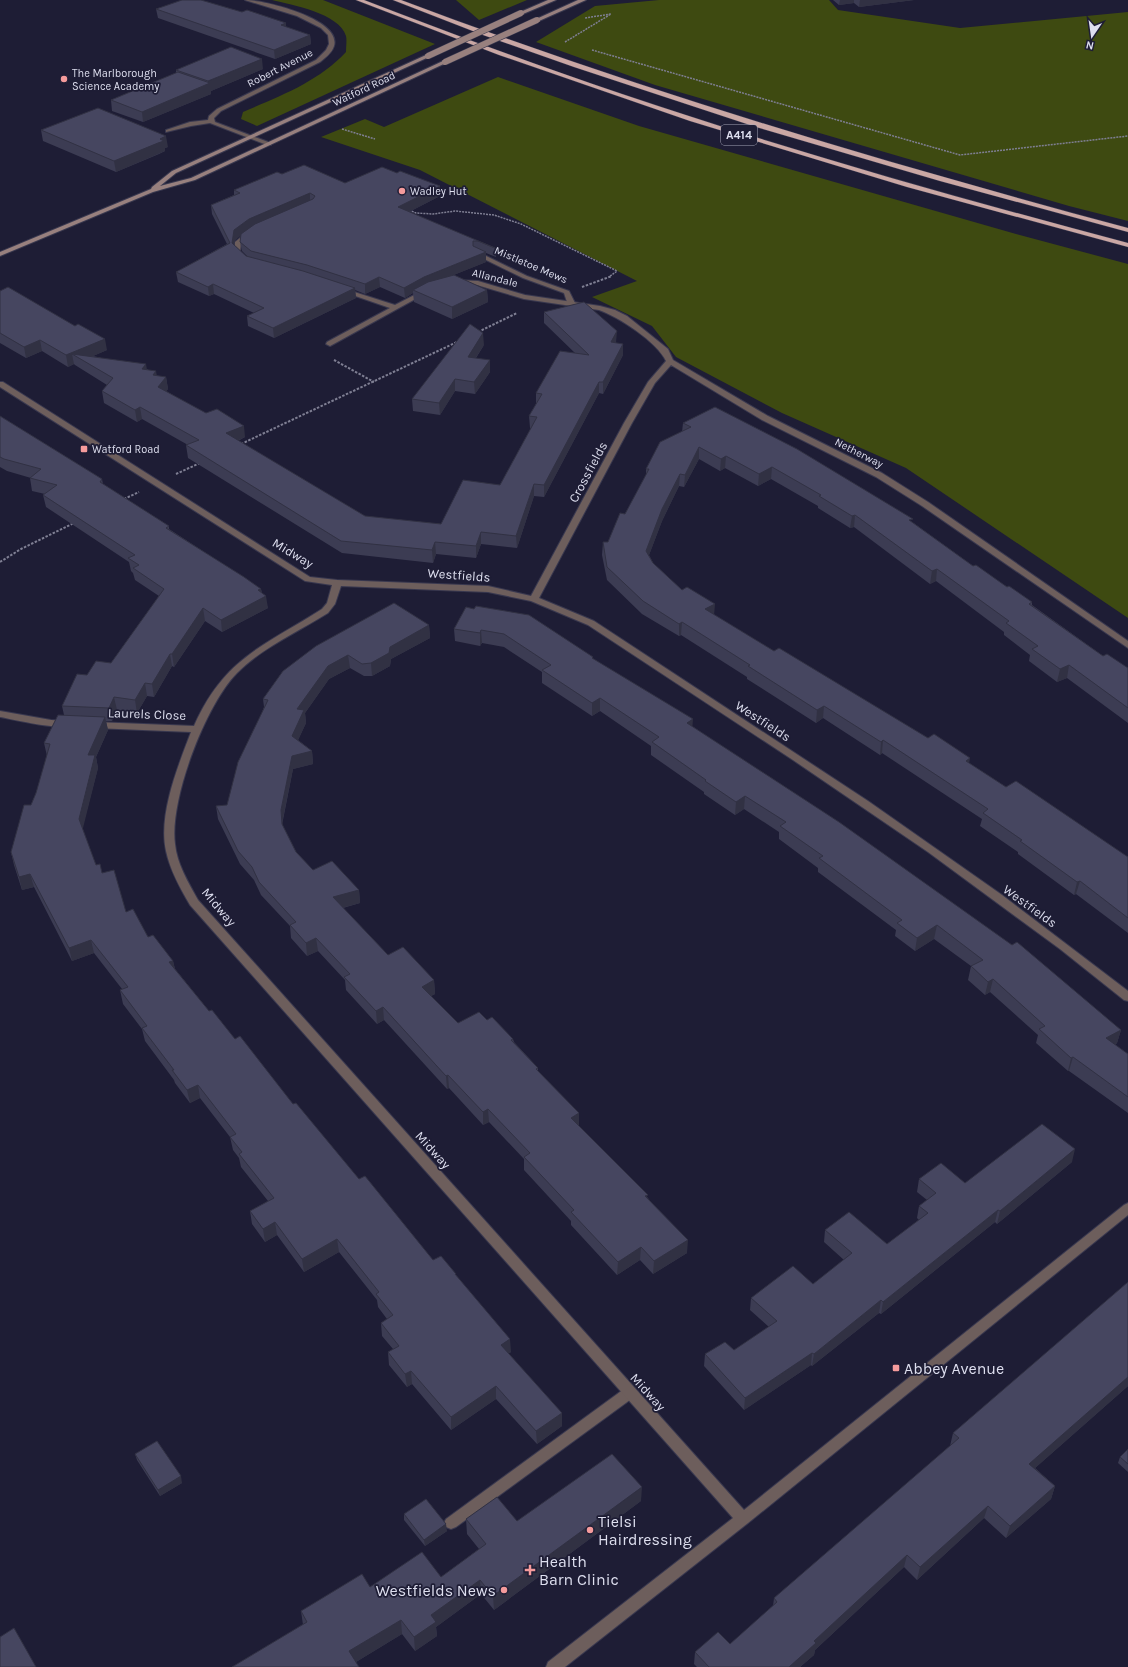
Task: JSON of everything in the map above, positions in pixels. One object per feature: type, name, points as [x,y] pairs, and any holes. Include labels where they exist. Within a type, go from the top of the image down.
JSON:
[{"type":"highway","name":"A414","points":[[359,0],[547,71],[752,138],[1044,223],[1128,245]]},
{"type":"highway","name":"A414","points":[[396,0],[646,90],[892,166],[1128,230]]},
{"type":"main road","name":"Watford Road","points":[[151,191],[174,172],[521,13],[553,0]]},
{"type":"main road","name":"Watford Road","points":[[0,254],[151,191],[193,178],[583,0]]},
{"type":"street","name":"Robert Avenue","points":[[211,121],[211,117],[219,110],[318,61],[328,52],[332,44],[331,36],[323,26],[306,18],[248,0]]},
{"type":"street","points":[[168,131],[190,124],[211,121],[215,124],[269,144]]},
{"type":"street","points":[[249,263],[241,257],[237,247],[242,238],[260,228]]},
{"type":"street","name":"Mistletoe Mews","points":[[476,253],[526,277],[567,292],[570,295],[571,303]]},
{"type":"street","name":"Allandale","points":[[450,283],[478,283],[509,294],[571,303]]},
{"type":"street","points":[[338,288],[394,307]]},
{"type":"street","points":[[330,344],[394,307],[432,288]]},
{"type":"street","name":"Netherway","points":[[571,303],[600,308],[624,318],[665,351],[670,361],[765,418],[879,475],[925,504],[1128,646]]},
{"type":"street","name":"Crossfields","points":[[534,599],[632,416],[652,382],[670,361]]},
{"type":"street","name":"Midway","points":[[0,384],[299,575],[319,582],[337,583],[331,604],[325,611],[274,640],[242,663],[224,682],[208,706],[198,729],[174,799],[169,835],[176,871],[194,902],[629,1393],[743,1519]]},
{"type":"street","name":"Westfields","points":[[337,583],[488,589],[534,599],[591,623],[891,820],[1088,964],[1128,997]]},
{"type":"street","name":"Laurels Close","points":[[0,714],[51,723],[198,729]]},
{"type":"street","points":[[553,1667],[743,1519],[1128,1208]]},
{"type":"street","points":[[452,1523],[629,1393]]},
{"type":"path","points":[[572,45],[565,43],[611,14],[582,19]]},
{"type":"path","points":[[588,49],[960,155],[1128,136]]},
{"type":"path","points":[[319,121],[375,139]]},
{"type":"path","points":[[409,210],[416,213],[433,214],[455,210],[494,215],[520,224],[617,271]]},
{"type":"path","points":[[473,334],[543,300]]},
{"type":"path","points":[[234,447],[459,341]]},
{"type":"path","points":[[330,344],[323,354],[374,382]]},
{"type":"path","points":[[121,500],[206,460]]},
{"type":"path","points":[[0,562],[21,549],[78,521]]},
{"type":"green space","points":[[272,0],[323,0],[435,44],[257,126],[241,119],[243,112],[311,80],[335,63],[346,52],[346,36],[342,28],[334,21],[314,11]]},
{"type":"green space","points":[[456,0],[527,0],[479,20]]},
{"type":"green space","points":[[659,0],[829,0],[838,10],[960,28],[1128,12],[1128,221],[1069,206],[655,85],[536,42],[595,6]]},
{"type":"green space","points":[[498,77],[639,126],[1016,234],[1128,264],[1128,618],[906,468],[782,413],[676,357],[652,326],[592,297],[637,281],[420,170],[321,137],[365,119],[384,127]]},
{"type":"building","points":[[182,0],[201,0],[242,12],[247,10],[286,23],[281,25],[310,35],[274,50],[156,9]]},
{"type":"building","points":[[231,47],[262,59],[208,81],[176,70]]},
{"type":"building","points":[[178,72],[210,83],[142,112],[111,100]]},
{"type":"building","points":[[98,108],[166,136],[160,139],[164,141],[114,161],[41,130]]},
{"type":"building","points":[[304,165],[345,183],[382,167],[397,173],[400,171],[440,186],[398,207],[495,248],[478,241],[473,241],[473,246],[486,252],[424,277],[404,288],[379,277],[365,284],[307,265],[251,251],[240,242],[241,234],[255,224],[313,199],[315,196],[310,193],[249,219],[234,230],[232,243],[246,256],[303,271],[355,288],[273,328],[247,316],[264,308],[213,284],[208,287],[176,272],[230,243],[211,205],[240,193],[234,190],[277,172],[282,174]]},
{"type":"building","points":[[454,275],[487,290],[452,307],[413,290],[428,282]]},
{"type":"building","points":[[8,287],[75,326],[78,324],[105,339],[66,355],[40,340],[24,347],[0,333],[0,291]]},
{"type":"building","points":[[584,302],[617,331],[611,342],[623,344],[603,382],[599,382],[544,485],[534,484],[516,536],[481,532],[476,546],[435,542],[432,550],[341,541],[186,445],[199,440],[140,407],[135,410],[102,391],[113,378],[72,354],[146,364],[142,369],[156,371],[153,375],[166,377],[158,387],[206,413],[217,409],[244,426],[226,433],[365,516],[441,524],[463,480],[500,485],[537,417],[529,416],[542,394],[536,393],[560,351],[589,355],[544,312]]},
{"type":"building","points":[[470,324],[483,333],[468,357],[490,360],[474,382],[455,379],[439,403],[412,399]]},
{"type":"building","points":[[715,407],[797,449],[913,519],[909,520],[973,566],[976,565],[1007,587],[1009,586],[1032,602],[1029,604],[1103,656],[1107,654],[1128,668],[1128,708],[1069,665],[1060,669],[1032,649],[1038,646],[1006,623],[1009,621],[937,569],[932,571],[855,515],[852,516],[819,496],[821,495],[772,467],[759,474],[726,456],[721,459],[699,447],[685,475],[680,474],[662,509],[646,551],[653,563],[682,590],[687,587],[715,604],[705,609],[774,651],[779,648],[928,738],[934,734],[970,758],[966,761],[1006,787],[1016,781],[1128,857],[1128,918],[1080,881],[1077,882],[1020,841],[1022,840],[983,813],[988,809],[883,740],[881,742],[824,706],[817,710],[682,622],[679,624],[643,601],[607,567],[603,542],[608,542],[620,513],[625,514],[649,469],[646,469],[660,442],[691,427],[683,423]]},
{"type":"building","points":[[0,416],[102,479],[100,482],[169,526],[166,528],[244,577],[261,589],[258,590],[266,596],[221,620],[203,608],[172,654],[170,654],[152,684],[145,683],[135,700],[114,697],[109,708],[62,706],[77,674],[87,675],[96,661],[111,663],[164,589],[133,568],[139,565],[128,558],[135,555],[43,495],[57,485],[30,478],[41,469],[0,457]]},
{"type":"building","points":[[394,603],[429,625],[390,647],[389,653],[371,663],[362,664],[348,655],[328,666],[297,709],[304,710],[292,736],[312,751],[292,756],[281,810],[282,824],[296,852],[313,870],[332,861],[359,890],[333,897],[388,955],[403,947],[434,980],[422,987],[458,1023],[479,1012],[487,1020],[492,1017],[513,1039],[511,1040],[538,1068],[536,1069],[579,1113],[571,1118],[648,1195],[645,1196],[688,1240],[654,1261],[641,1247],[618,1262],[571,1212],[574,1210],[524,1157],[530,1153],[488,1109],[483,1112],[448,1075],[446,1076],[383,1007],[376,1011],[344,977],[350,974],[316,938],[306,943],[290,925],[296,922],[259,882],[252,867],[238,851],[216,806],[227,805],[238,762],[268,700],[263,699],[283,671],[316,646]]},
{"type":"building","points":[[476,606],[529,615],[593,657],[592,658],[693,719],[687,723],[839,822],[1012,945],[1017,942],[1121,1030],[1106,1038],[1128,1054],[1128,1097],[1073,1057],[1071,1058],[1039,1029],[1045,1026],[993,979],[988,982],[971,966],[983,960],[937,925],[917,938],[897,923],[902,920],[819,858],[823,856],[780,826],[786,822],[745,796],[736,802],[652,742],[659,737],[600,698],[592,703],[542,670],[551,665],[504,634],[481,630],[480,633],[454,629],[466,607],[474,609]]},
{"type":"building","points":[[58,715],[105,717],[88,755],[95,755],[79,819],[96,865],[100,864],[102,873],[114,870],[126,912],[133,909],[148,937],[153,935],[173,961],[169,962],[209,1011],[212,1010],[235,1039],[240,1036],[293,1104],[296,1103],[359,1179],[365,1176],[433,1260],[441,1256],[510,1339],[501,1345],[562,1413],[536,1431],[496,1386],[451,1417],[411,1371],[405,1374],[388,1352],[399,1346],[381,1323],[393,1315],[376,1294],[379,1292],[337,1239],[302,1259],[275,1222],[263,1229],[250,1211],[274,1198],[239,1154],[242,1152],[230,1137],[236,1134],[198,1085],[187,1090],[172,1070],[174,1070],[142,1028],[147,1026],[120,990],[128,987],[91,940],[69,948],[30,874],[19,877],[11,852],[24,805],[31,805],[36,793],[50,744],[44,743]]},
{"type":"building","points":[[1042,1124],[1075,1149],[1000,1211],[998,1210],[883,1302],[881,1300],[814,1354],[812,1353],[745,1398],[705,1354],[725,1342],[734,1350],[777,1321],[751,1298],[793,1266],[813,1284],[852,1253],[825,1230],[849,1212],[887,1244],[928,1213],[919,1206],[936,1193],[919,1179],[941,1163],[965,1183]]},
{"type":"building","points":[[1128,1282],[1128,1377],[1029,1464],[1055,1486],[1010,1526],[988,1506],[920,1567],[907,1555],[814,1641],[816,1643],[789,1667],[709,1667],[695,1652],[718,1632],[730,1644],[777,1602],[774,1598],[959,1438],[953,1433]]},
{"type":"building","points":[[157,1441],[181,1476],[158,1490],[135,1454]]},
{"type":"building","points":[[1128,1449],[1128,1464],[1120,1457]]},
{"type":"building","points":[[612,1454],[642,1487],[493,1596],[480,1580],[431,1615],[436,1622],[414,1637],[401,1620],[349,1651],[359,1667],[232,1667],[307,1622],[301,1611],[362,1574],[370,1587],[422,1552],[441,1577],[486,1544],[466,1519],[497,1497],[517,1521]]},
{"type":"building","points":[[426,1499],[446,1524],[424,1540],[404,1514]]},
{"type":"building","points":[[14,1628],[36,1667],[0,1667],[0,1637]]},
{"type":"place","name":"The Marlborough Science Academy","points":[[64,79]]},
{"type":"place","name":"Wadley Hut","points":[[402,191]]},
{"type":"place","name":"Watford Road","points":[[84,449]]},
{"type":"place","name":"Abbey Avenue","points":[[896,1368]]},
{"type":"place","name":"Tielsi Hairdressing","points":[[590,1530]]},
{"type":"place","name":"Health Barn Clinic","points":[[530,1570]]},
{"type":"place","name":"Westfields News","points":[[504,1590]]}]
